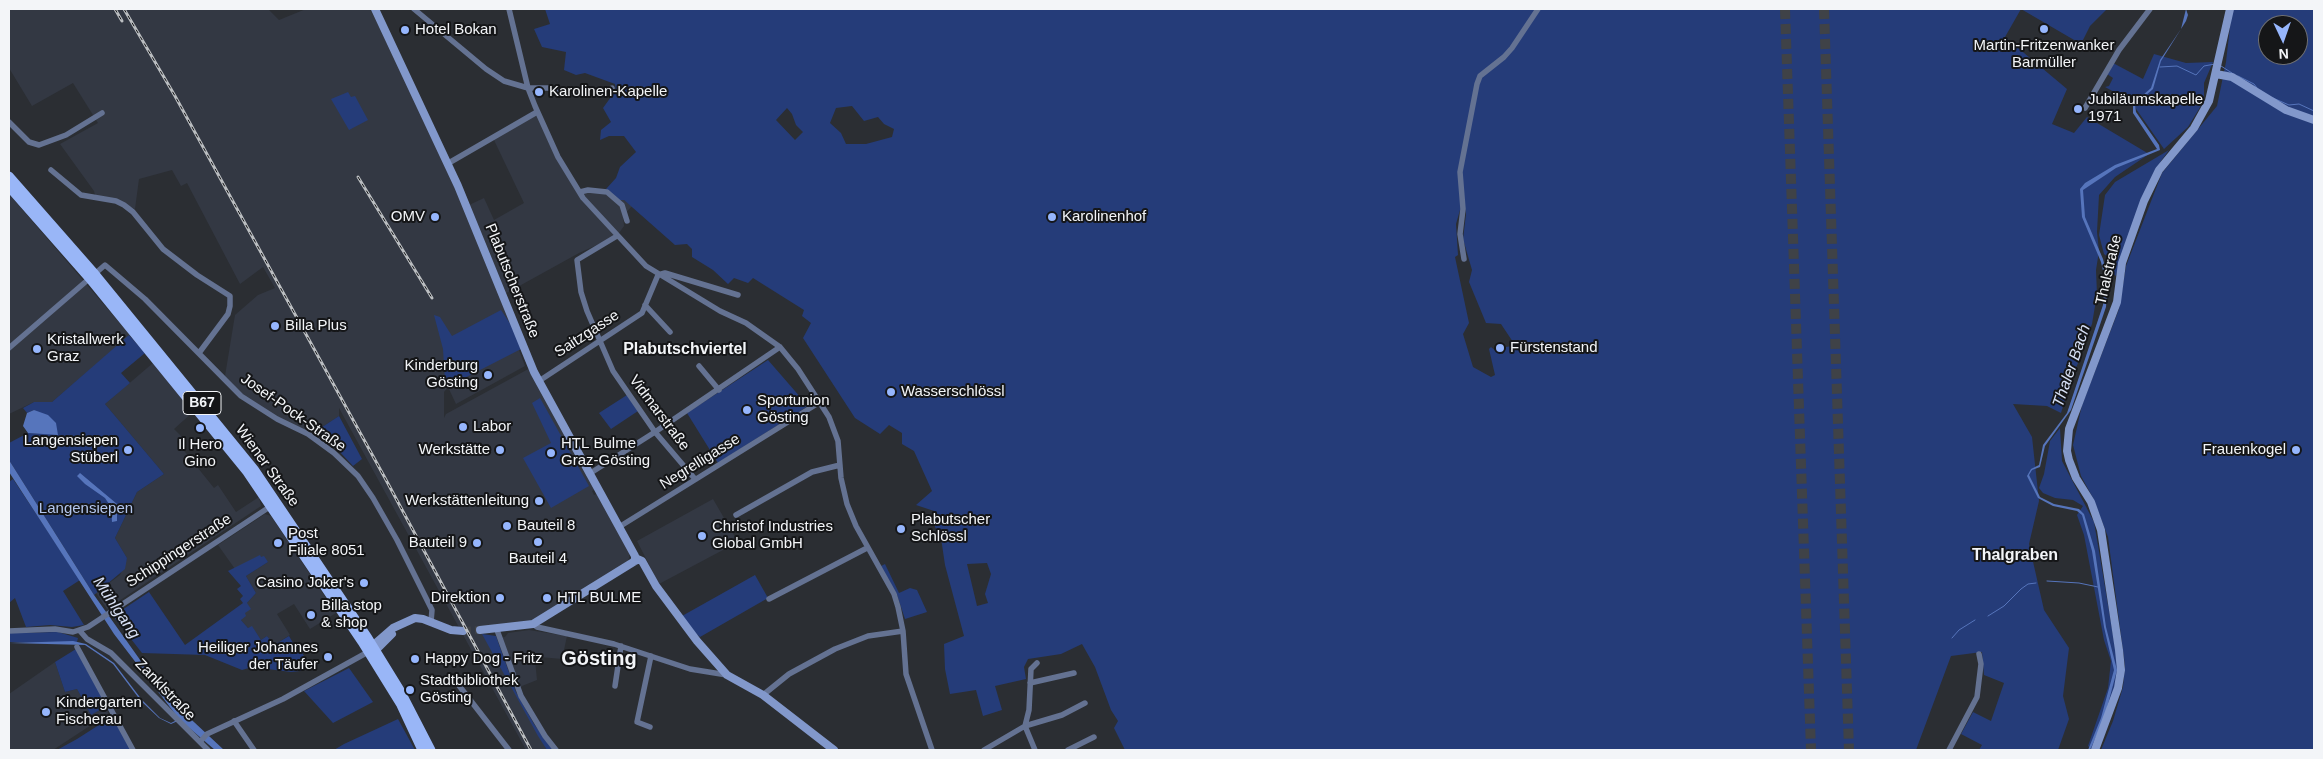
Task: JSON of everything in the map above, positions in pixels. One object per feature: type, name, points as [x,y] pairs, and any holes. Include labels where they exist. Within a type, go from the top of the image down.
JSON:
[{"type":"main road","name":"Wiener Straße","points":[[9,176],[92,276],[274,504],[400,690],[431,750]]},
{"type":"main road","name":"Wiener Straße","points":[[9,187],[92,276]]},
{"type":"main road","name":"Wiener Straße","points":[[372,650],[422,750]]},
{"type":"street","name":"Plabutscherstraße","points":[[375,9],[448,164],[539,381],[635,560],[642,561],[656,586],[707,654],[727,675],[763,695],[834,750]]},
{"type":"street","points":[[414,9],[486,69],[504,81],[528,88],[538,87],[595,94],[612,88]]},
{"type":"street","points":[[509,9],[528,88],[537,112],[565,170],[580,192],[617,236],[646,266],[720,311],[746,322],[780,347],[820,402],[835,430],[847,504],[867,548],[894,594],[903,632],[906,674],[932,750]]},
{"type":"street","points":[[1464,260],[1460,234],[1462,209],[1460,172],[1477,84],[1480,76],[1504,57],[1512,48],[1538,9]]},
{"type":"street","points":[[2085,108],[2118,50],[2150,9]]},
{"type":"street","name":"Thalstraße","points":[[2095,750],[2118,688],[2121,670],[2120,650],[2101,530],[2091,502],[2076,478],[2069,460],[2067,451],[2069,429],[2117,302],[2122,263],[2144,201],[2162,165],[2202,116],[2209,101],[2230,9]]},
{"type":"street","points":[[2217,67],[2286,110],[2314,120]]},
{"type":"street","points":[[448,164],[537,112]]},
{"type":"street","points":[[9,122],[33,145],[46,144],[102,113]]},
{"type":"street","points":[[51,170],[81,195],[116,201],[124,205],[133,212],[163,249],[197,276],[230,296],[228,314],[199,353]]},
{"type":"street","points":[[580,192],[599,190],[607,192],[622,205],[627,221]]},
{"type":"street","name":"Vidmarstraße","points":[[617,236],[577,260],[581,292],[600,342],[614,371],[655,432],[695,479]]},
{"type":"street","name":"Josef-Pock-Straße","points":[[92,276],[106,265],[199,353],[241,396],[277,419],[308,434],[334,453],[358,476],[373,498],[432,610],[431,622]]},
{"type":"street","points":[[658,275],[665,273],[738,295]]},
{"type":"street","name":"Saitzgasse","points":[[539,381],[600,342],[642,312],[658,275]]},
{"type":"street","points":[[9,348],[92,276]]},
{"type":"street","points":[[646,305],[670,332]]},
{"type":"street","points":[[589,474],[719,390],[780,347]]},
{"type":"street","points":[[699,366],[719,390]]},
{"type":"street","name":"Negrelligasse","points":[[618,527],[820,402]]},
{"type":"street","points":[[736,515],[812,472],[840,465]]},
{"type":"street","name":"Schippingerstraße","points":[[80,631],[274,504]]},
{"type":"street","points":[[769,599],[867,548]]},
{"type":"street","points":[[480,630],[497,630],[533,624],[635,560]]},
{"type":"street","points":[[372,650],[397,626],[415,618],[451,630],[463,631]]},
{"type":"street","points":[[533,624],[537,628],[620,646],[690,669],[727,675]]},
{"type":"street","points":[[9,631],[55,628],[80,631]]},
{"type":"street","points":[[497,630],[521,696],[545,736],[556,750]]},
{"type":"street","name":"Zanklstraße","points":[[80,631],[111,653],[208,750]]},
{"type":"street","points":[[763,695],[789,674],[836,648],[868,636],[903,632]]},
{"type":"street","points":[[615,686],[620,646]]},
{"type":"street","points":[[76,647],[133,750]]},
{"type":"street","name":"Zanklstraße","points":[[201,742],[207,734],[280,700],[372,650]]},
{"type":"street","points":[[1949,750],[1977,697],[1981,664],[1979,654]]},
{"type":"street","points":[[650,727],[637,722],[651,656]]},
{"type":"street","points":[[1035,750],[1025,726],[1029,710],[1031,673],[1037,663]]},
{"type":"street","points":[[1030,683],[1074,673]]},
{"type":"street","points":[[457,683],[509,750]]},
{"type":"street","points":[[984,750],[1025,726],[1062,715],[1085,703]]},
{"type":"street","points":[[234,721],[254,750]]},
{"type":"street","points":[[1068,750],[1094,737]]},
{"type":"shaded area","points":[[9,9],[268,9],[279,20],[306,9],[370,9],[398,60],[467,206],[484,198],[494,220],[524,203],[493,138],[537,112],[558,157],[581,190],[587,188],[624,200],[632,206],[623,216],[624,226],[617,236],[579,253],[503,295],[524,347],[519,350],[525,366],[456,404],[448,387],[444,392],[444,418],[446,414],[532,367],[597,488],[592,491],[594,495],[597,494],[630,553],[628,562],[532,621],[479,627],[547,750],[526,750],[339,408],[339,416],[313,433],[277,418],[241,395],[225,376],[235,315],[258,295],[275,288],[263,267],[240,284],[187,183],[181,186],[172,170],[139,179],[135,209],[120,203],[96,199],[94,191],[60,144],[98,123],[73,83],[32,106],[9,68]]},
{"type":"shaded area","points":[[2186,9],[2188,15],[2181,29]]},
{"type":"shaded area","points":[[2181,29],[2161,61],[2153,89],[2135,105],[2136,112],[2159,145],[2160,150],[2116,168],[2083,190],[2085,217],[2103,259],[2108,279],[2106,307],[2071,410],[2045,446],[2040,467],[2032,470],[2029,475],[2040,497],[2054,504],[2079,509],[2084,514],[2095,551],[2106,627],[2117,670],[2104,719],[2090,750],[2088,750],[2101,718],[2114,670],[2104,627],[2092,551],[2082,515],[2077,511],[2053,506],[2038,498],[2027,476],[2031,469],[2039,465],[2043,445],[2067,413],[2103,305],[2105,279],[2101,262],[2082,217],[2080,189],[2085,183],[2115,165],[2157,149],[2133,113],[2133,104],[2151,88],[2160,60]]},
{"type":"shaded area","points":[[9,194],[130,335],[52,402],[34,402],[9,414]]},
{"type":"shaded area","points":[[153,363],[194,411],[174,429],[182,437],[177,442],[214,488],[218,485],[236,512],[259,497],[261,506],[107,609],[96,593],[120,575],[127,558],[115,538],[137,492],[164,474],[105,404]]},
{"type":"shaded area","points":[[34,410],[48,415],[56,423],[58,435],[28,433],[23,426],[27,413]]},
{"type":"shaded area","name":"Mühlgang","points":[[9,460],[94,595],[165,695],[224,750],[215,750],[180,720],[171,724],[159,718],[141,701],[113,664],[85,645],[9,643],[73,641],[86,644],[114,663],[142,700],[160,718],[171,723],[179,719],[114,634],[9,472]]},
{"type":"shaded area","points":[[80,473],[117,504],[117,521],[112,522],[111,507],[105,498],[77,476]]},
{"type":"shaded area","name":"Christof Industries Global GmbH","points":[[713,499],[738,542],[659,584],[637,541]]},
{"type":"shaded area","points":[[265,514],[271,516],[336,613],[310,629],[294,604],[277,614],[290,635],[274,645],[267,636],[261,640],[252,627],[248,628],[241,620],[247,603],[256,593],[246,576],[268,562],[257,557],[235,569],[218,545]]},
{"type":"shaded area","points":[[529,630],[567,636],[562,659],[540,657],[535,660],[537,680],[522,686],[516,692],[497,638],[505,637],[508,633]]},
{"type":"shaded area","points":[[55,662],[65,692],[77,689],[91,715],[107,706],[108,714],[53,750],[9,750],[9,694]]},
{"type":"green space","points":[[545,9],[2021,9],[2005,37],[2067,89],[2052,124],[2074,133],[2087,117],[2149,154],[2115,177],[2099,195],[2097,294],[2092,324],[2081,350],[2061,413],[2047,406],[2013,404],[2032,437],[2039,501],[2029,544],[2044,610],[2069,648],[2063,696],[2069,719],[2058,750],[1979,750],[1982,745],[1961,734],[1973,712],[1991,721],[2004,683],[1984,675],[1982,652],[1951,656],[1916,750],[1125,750],[1114,728],[1118,721],[1111,710],[1095,667],[1082,644],[1061,654],[1028,659],[1024,667],[1026,679],[995,686],[1002,710],[983,716],[976,690],[950,694],[945,669],[944,644],[964,636],[945,565],[941,538],[935,527],[934,511],[916,505],[932,491],[914,451],[902,444],[902,433],[889,425],[880,434],[855,418],[803,338],[811,323],[802,316],[804,310],[753,278],[748,283],[734,278],[728,284],[713,270],[692,257],[692,249],[687,244],[675,245],[624,200],[617,200],[606,189],[616,178],[620,167],[636,152],[624,136],[609,136],[600,140],[601,130],[611,122],[603,108],[616,90],[615,84],[585,73],[576,75],[564,70],[566,52],[542,47],[534,29],[550,24]],"holes":[[[852,106],[864,121],[878,117],[884,124],[894,129],[892,137],[866,144],[846,144],[841,133],[830,123],[836,108]],[[787,108],[792,114],[796,125],[803,132],[795,140],[776,120]],[[1465,208],[1466,214],[1463,239],[1472,270],[1469,282],[1486,323],[1501,324],[1513,342],[1512,346],[1506,347],[1503,354],[1498,353],[1491,347],[1489,349],[1495,375],[1491,377],[1473,367],[1463,334],[1469,323],[1455,257],[1458,255],[1456,224],[1460,210]],[[987,563],[991,574],[985,594],[988,603],[977,606],[967,564]]]},
{"type":"green space","points":[[2021,9],[2107,9],[2090,26],[2081,44]]},
{"type":"green space","points":[[2232,9],[2314,9],[2314,750],[2101,750],[2113,721],[2123,687],[2125,666],[2108,537],[2093,498],[2081,476],[2073,445],[2082,405],[2119,309],[2126,266],[2162,173],[2217,106],[2226,62]]},
{"type":"green space","points":[[2154,54],[2186,63],[2213,62],[2204,83],[2204,100],[2199,109],[2188,127],[2164,149],[2125,93],[2118,94],[2105,87],[2109,86],[2113,78],[2107,74],[2113,63],[2143,79]]},
{"type":"green space","points":[[348,92],[351,97],[355,96],[368,120],[349,130],[331,99]]},
{"type":"green space","points":[[2169,150],[2161,161],[2120,258],[2116,276],[2111,272],[2112,260],[2104,254],[2099,235],[2105,195],[2115,182]]},
{"type":"green space","points":[[501,310],[511,325],[514,325],[523,348],[447,387],[443,349],[434,315],[440,317],[452,336]]},
{"type":"green space","name":"Langensiepen","points":[[129,335],[145,353],[121,373],[130,383],[105,404],[164,474],[137,492],[115,538],[127,558],[125,569],[94,595],[9,460],[9,443],[28,433],[58,434],[34,410],[27,413],[23,408],[34,402],[52,402]]},
{"type":"green space","name":"Sportunion Gösting","points":[[768,360],[808,406],[718,463],[687,413]]},
{"type":"green space","points":[[627,395],[638,411],[611,429],[599,413]]},
{"type":"green space","name":"HTL Bulme Graz-Gösting","points":[[540,398],[589,486],[551,508],[523,458],[551,443],[532,403]]},
{"type":"green space","points":[[339,416],[362,459],[353,466],[339,451],[313,433]]},
{"type":"green space","points":[[2060,428],[2062,461],[2094,522],[2117,658],[2118,678],[2093,750],[2088,746],[2108,688],[2111,661],[2104,640],[2084,535],[2077,515],[2083,506],[2073,500],[2055,498],[2043,493],[2039,488],[2044,474],[2050,441]]},
{"type":"green space","points":[[13,479],[80,580],[63,591],[84,625],[72,627],[50,625],[26,627],[15,598],[9,603],[9,482]]},
{"type":"green space","points":[[260,555],[261,557],[264,556],[268,562],[246,576],[256,593],[247,603],[251,609],[245,613],[246,616],[241,620],[248,628],[252,626],[261,640],[267,636],[274,645],[289,636],[296,648],[299,647],[310,667],[291,672],[252,667],[242,670],[205,655],[142,653],[113,616],[149,592],[185,645],[243,603],[240,599],[243,596],[237,589],[241,586],[228,571]]},
{"type":"green space","points":[[885,564],[899,593],[910,588],[917,590],[927,612],[905,619],[897,595],[881,566]]},
{"type":"green space","points":[[755,575],[768,598],[700,637],[682,616]]},
{"type":"green space","points":[[58,632],[78,638],[77,642],[9,642],[9,633]]},
{"type":"green space","points":[[482,634],[496,636],[516,692],[534,724],[553,750],[547,750],[538,736]]},
{"type":"green space","points":[[76,649],[107,706],[91,715],[77,689],[65,692],[55,662]]},
{"type":"green space","points":[[349,668],[373,702],[333,723],[304,691]]},
{"type":"green space","points":[[113,716],[132,750],[57,750],[77,739]]},
{"type":"green space","points":[[398,719],[415,750],[334,750],[344,744]]},
{"type":"waterway","points":[[2160,67],[2177,66],[2196,75],[2204,66],[2215,64]]},
{"type":"waterway","points":[[2221,66],[2232,73]]},
{"type":"waterway","points":[[2238,76],[2254,84],[2257,88]]},
{"type":"waterway","points":[[2273,98],[2289,105],[2299,104],[2314,111]]},
{"type":"waterway","points":[[2047,581],[2079,583],[2098,587]]},
{"type":"waterway","points":[[1988,616],[2004,606],[2028,584],[2036,583]]},
{"type":"waterway","points":[[1952,638],[1959,630],[1975,620]]},
{"type":"tunnel","points":[[1785,9],[1811,750]]},
{"type":"tunnel","points":[[1824,9],[1849,750]]},
{"type":"tunnel","points":[[463,631],[480,630]]},
{"type":"railway","points":[[115,9],[122,21]]},
{"type":"railway","points":[[124,9],[175,96],[385,478],[531,750]]},
{"type":"railway","points":[[358,177],[432,298]]},
{"type":"place","name":"Martin-Fritzenwanker Barmüller","points":[[2044,29]]},
{"type":"place","name":"Hotel Bokan","points":[[405,30]]},
{"type":"place","name":"Karolinen-Kapelle","points":[[539,92]]},
{"type":"place","name":"Jubiläumskapelle 1971","points":[[2078,109]]},
{"type":"place","name":"OMV","points":[[435,217]]},
{"type":"place","name":"Karolinenhof","points":[[1052,217]]},
{"type":"place","name":"Billa Plus","points":[[275,326]]},
{"type":"place","name":"Fürstenstand","points":[[1500,348]]},
{"type":"place","name":"Kristallwerk Graz","points":[[37,349]]},
{"type":"place","name":"Kinderburg Gösting","points":[[488,375]]},
{"type":"place","name":"Wasserschlössl","points":[[891,392]]},
{"type":"place","name":"Sportunion Gösting","points":[[747,410]]},
{"type":"place","name":"Labor","points":[[463,427]]},
{"type":"place","name":"Il Hero Gino","points":[[200,428]]},
{"type":"place","name":"Langensiepen Stüberl","points":[[128,450]]},
{"type":"place","name":"Werkstätte","points":[[500,450]]},
{"type":"place","name":"Frauenkogel","points":[[2296,450]]},
{"type":"place","name":"HTL Bulme Graz-Gösting","points":[[551,453]]},
{"type":"place","name":"Werkstättenleitung","points":[[539,501]]},
{"type":"place","name":"Bauteil 8","points":[[507,526]]},
{"type":"place","name":"Plabutscher Schlössl","points":[[901,529]]},
{"type":"place","name":"Christof Industries Global GmbH","points":[[702,536]]},
{"type":"place","name":"Bauteil 4","points":[[538,542]]},
{"type":"place","name":"Post Filiale 8051","points":[[278,543]]},
{"type":"place","name":"Bauteil 9","points":[[477,543]]},
{"type":"place","name":"Casino Joker's","points":[[364,583]]},
{"type":"place","name":"Direktion","points":[[500,598]]},
{"type":"place","name":"HTL BULME","points":[[547,598]]},
{"type":"place","name":"Billa stop & shop","points":[[311,615]]},
{"type":"place","name":"Heiliger Johannes der Täufer","points":[[328,657]]},
{"type":"place","name":"Happy Dog - Fritz","points":[[415,659]]},
{"type":"place","name":"Stadtbibliothek Gösting","points":[[410,690]]},
{"type":"place","name":"Kindergarten Fischerau","points":[[46,712]]},
{"type":"district","name":"Plabutschviertel","points":[[685,350]]},
{"type":"district","name":"Thalgraben","points":[[2015,556]]},
{"type":"district","name":"Gösting","points":[[599,659]]},
{"type":"water label","name":"Thaler Bach","points":[[2072,366]]}]
